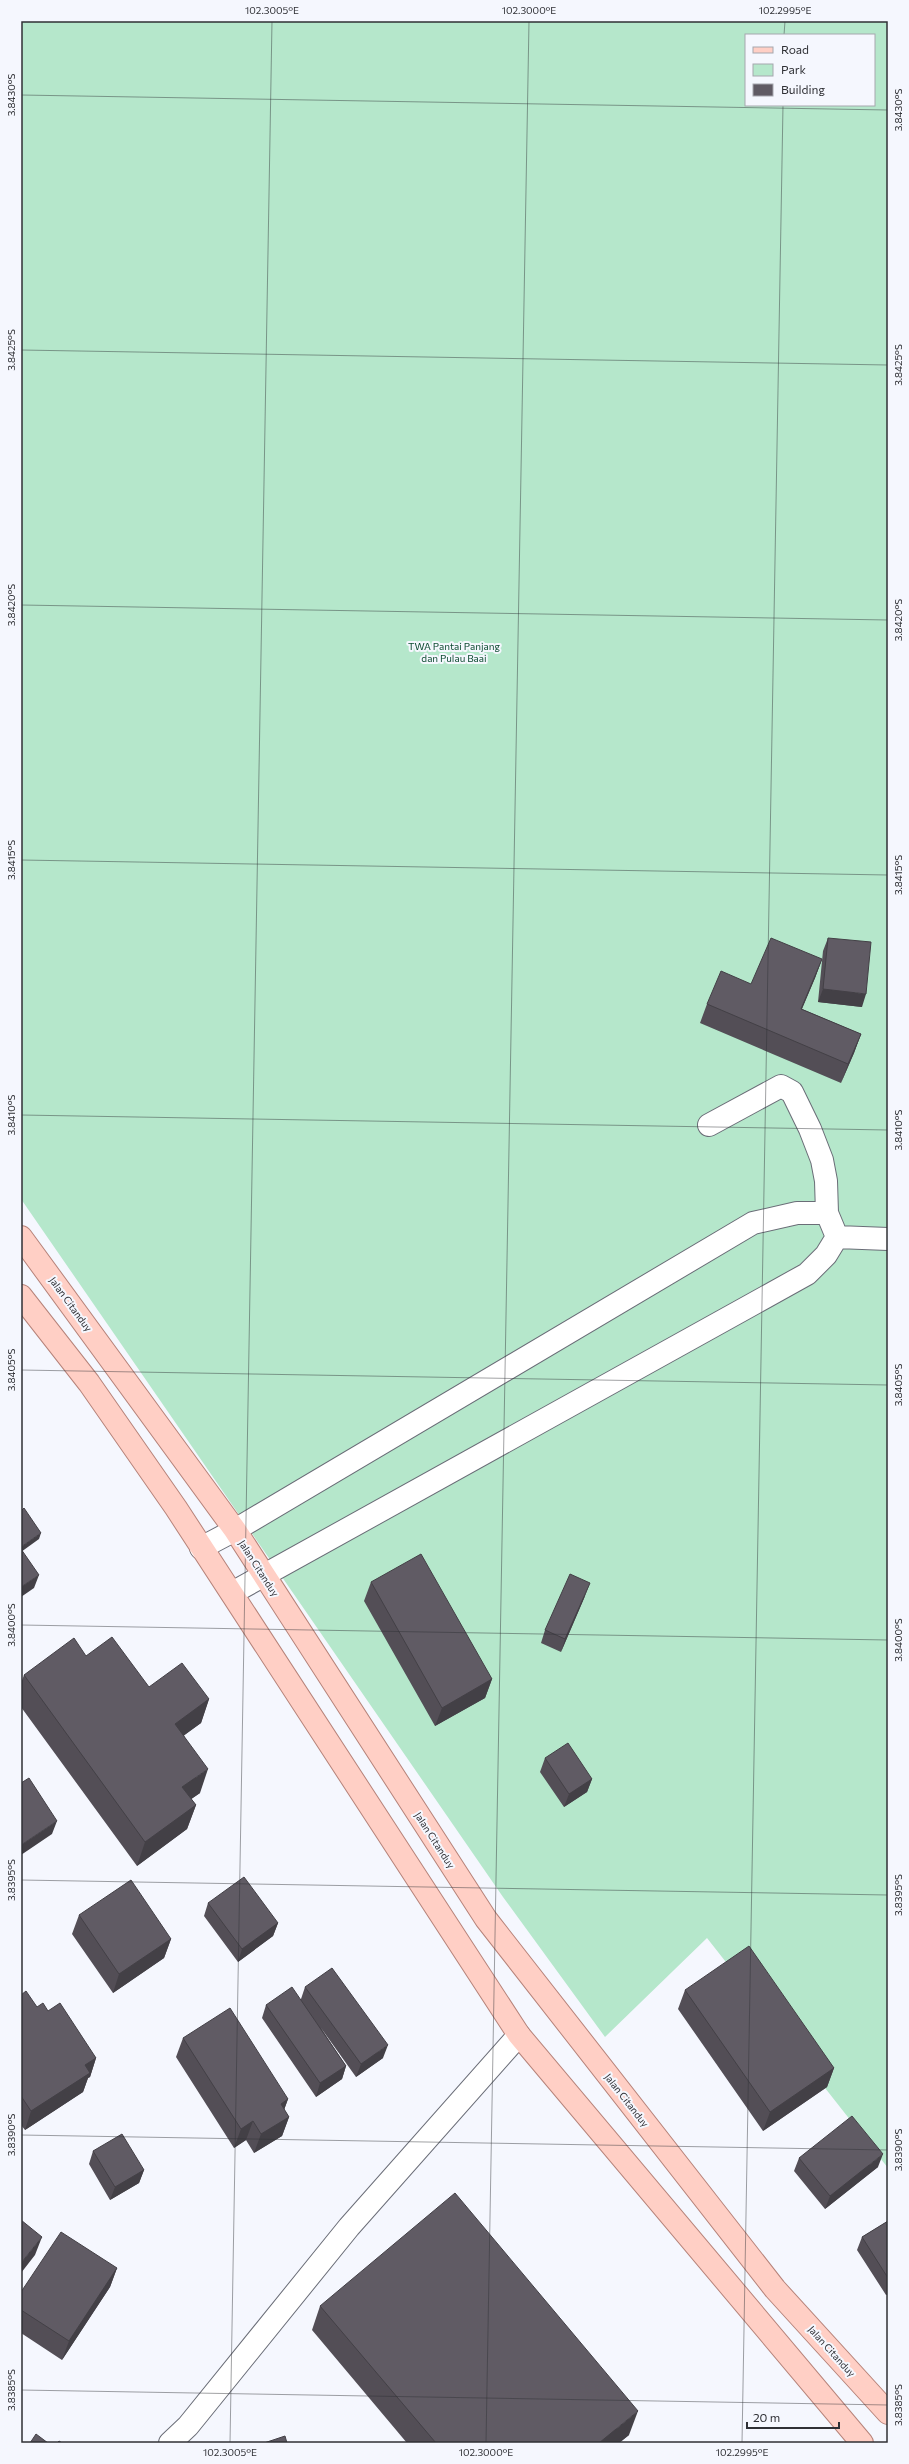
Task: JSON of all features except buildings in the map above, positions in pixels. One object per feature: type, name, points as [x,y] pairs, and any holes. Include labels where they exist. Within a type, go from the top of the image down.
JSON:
[{"type":"main road","name":"Jalan Citanduy","points":[[21,1237],[235,1530],[486,1919],[775,2289],[888,2414]]},
{"type":"main road","points":[[21,1296],[89,1383],[176,1508],[519,2035],[862,2443]]},
{"type":"street","points":[[708,1125],[781,1086],[792,1092],[810,1129],[822,1160],[826,1181],[827,1213],[837,1237]]},
{"type":"street","points":[[201,1548],[235,1530],[753,1223],[797,1213],[827,1213]]},
{"type":"street","points":[[837,1237],[888,1239]]},
{"type":"street","points":[[232,1593],[807,1274],[826,1255],[837,1237]]},
{"type":"street","points":[[170,2443],[193,2435],[349,2227],[519,2035]]},
{"type":"green space","name":"TWA Pantai Panjang dan Pulau Baai","points":[[21,21],[888,21],[888,2168],[707,1938],[605,2037],[503,1897],[21,1199]]}]
